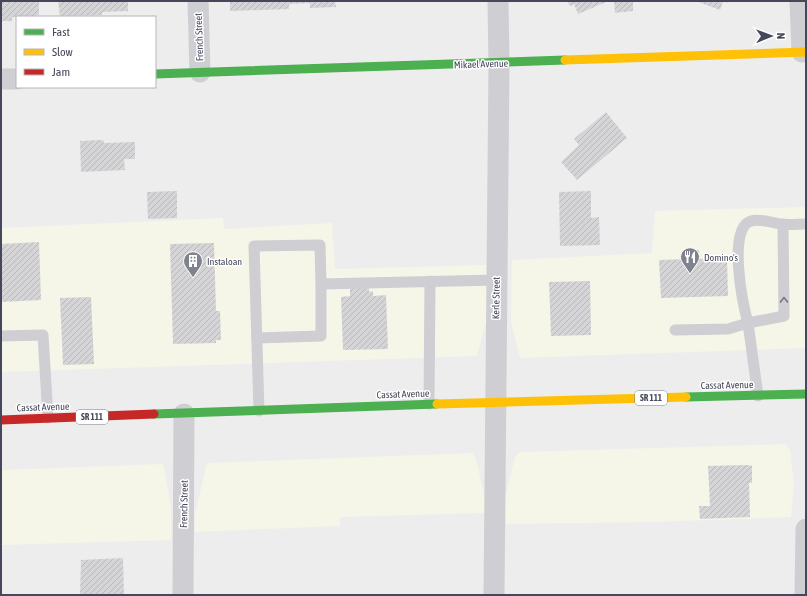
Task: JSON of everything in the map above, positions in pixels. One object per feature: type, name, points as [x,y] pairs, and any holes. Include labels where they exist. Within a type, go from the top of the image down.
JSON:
[{"type":"main road","name":"Mikael Avenue","points":[[156,74],[804,52]]},
{"type":"main road","name":"Cassat Avenue","points":[[1,420],[429,404],[806,394]]},
{"type":"street","name":"French Street","points":[[198,1],[200,72]]},
{"type":"street","name":"Kerle Street","points":[[494,595],[499,63],[498,1]]},
{"type":"street","points":[[800,1],[804,52]]},
{"type":"street","points":[[1,79],[16,79]]},
{"type":"street","name":"French Street","points":[[183,595],[184,414]]},
{"type":"street","points":[[805,595],[806,529]]},
{"type":"lane","points":[[758,396],[748,323],[738,279],[740,233],[745,223],[752,220],[783,224],[806,224]]},
{"type":"lane","points":[[675,330],[728,329],[748,323],[784,316],[783,224]]},
{"type":"lane","points":[[257,338],[321,336],[320,245],[254,246],[259,411]]},
{"type":"lane","points":[[321,284],[497,280]]},
{"type":"lane","points":[[429,404],[430,281]]},
{"type":"lane","points":[[1,336],[43,335],[48,418]]},
{"type":"shaded area","points":[[806,207],[806,348],[520,358],[511,321],[512,260],[652,253],[655,211]]},
{"type":"shaded area","points":[[223,218],[224,229],[332,223],[335,269],[487,265],[488,315],[477,356],[1,372],[1,228]]},
{"type":"shaded area","points":[[785,444],[790,450],[794,483],[791,517],[654,522],[506,524],[505,498],[515,457],[520,452]]},
{"type":"shaded area","points":[[472,453],[476,459],[485,499],[485,513],[340,517],[340,526],[195,532],[195,514],[207,463]]},
{"type":"shaded area","points":[[163,464],[171,506],[171,540],[1,545],[1,470]]},
{"type":"building","points":[[1,1],[39,1],[39,15],[16,16],[12,17],[12,21],[1,21]]},
{"type":"building","points":[[58,1],[128,1],[128,11],[102,12],[102,15],[60,16]]},
{"type":"building","points":[[230,1],[335,1],[336,7],[310,8],[310,3],[289,4],[289,9],[230,11]]},
{"type":"building","points":[[567,1],[606,2],[578,14],[574,4],[570,6]]},
{"type":"building","points":[[614,1],[633,1],[633,11],[615,13]]},
{"type":"building","points":[[696,1],[723,1],[720,10]]},
{"type":"building","points":[[606,112],[627,138],[577,180],[561,162],[579,145],[574,139]]},
{"type":"building","points":[[103,140],[104,143],[135,142],[135,159],[124,159],[125,170],[81,172],[80,141]]},
{"type":"building","points":[[177,191],[177,218],[148,219],[147,192]]},
{"type":"building","points":[[591,191],[591,218],[599,217],[600,245],[560,246],[559,192]]},
{"type":"building","points":[[39,242],[41,300],[1,302],[1,244]]},
{"type":"building","name":"Instaloan","points":[[214,243],[216,311],[220,311],[221,340],[216,340],[216,343],[173,344],[170,244]]},
{"type":"building","points":[[687,250],[699,250],[699,259],[727,258],[728,296],[661,298],[659,260],[688,259]]},
{"type":"building","points":[[590,281],[591,335],[551,336],[549,282]]},
{"type":"building","points":[[350,287],[369,287],[369,292],[373,291],[373,296],[386,295],[388,349],[343,350],[341,297],[350,296]]},
{"type":"building","points":[[91,297],[94,364],[63,365],[60,298]]},
{"type":"building","points":[[708,466],[752,466],[752,483],[749,483],[750,517],[700,519],[699,506],[710,506]]},
{"type":"building","points":[[123,558],[124,595],[80,595],[81,560]]},
{"type":"traffic: fast","points":[[156,74],[565,60]]},
{"type":"traffic: fast","points":[[686,397],[806,394]]},
{"type":"traffic: fast","points":[[154,414],[437,404]]},
{"type":"traffic: slow","points":[[565,60],[806,52]]},
{"type":"traffic: slow","points":[[437,404],[686,397]]},
{"type":"traffic: jam","points":[[1,420],[154,414]]},
{"type":"place","name":"Domino's","points":[[690,274]]},
{"type":"place","name":"Instaloan","points":[[193,278]]}]
